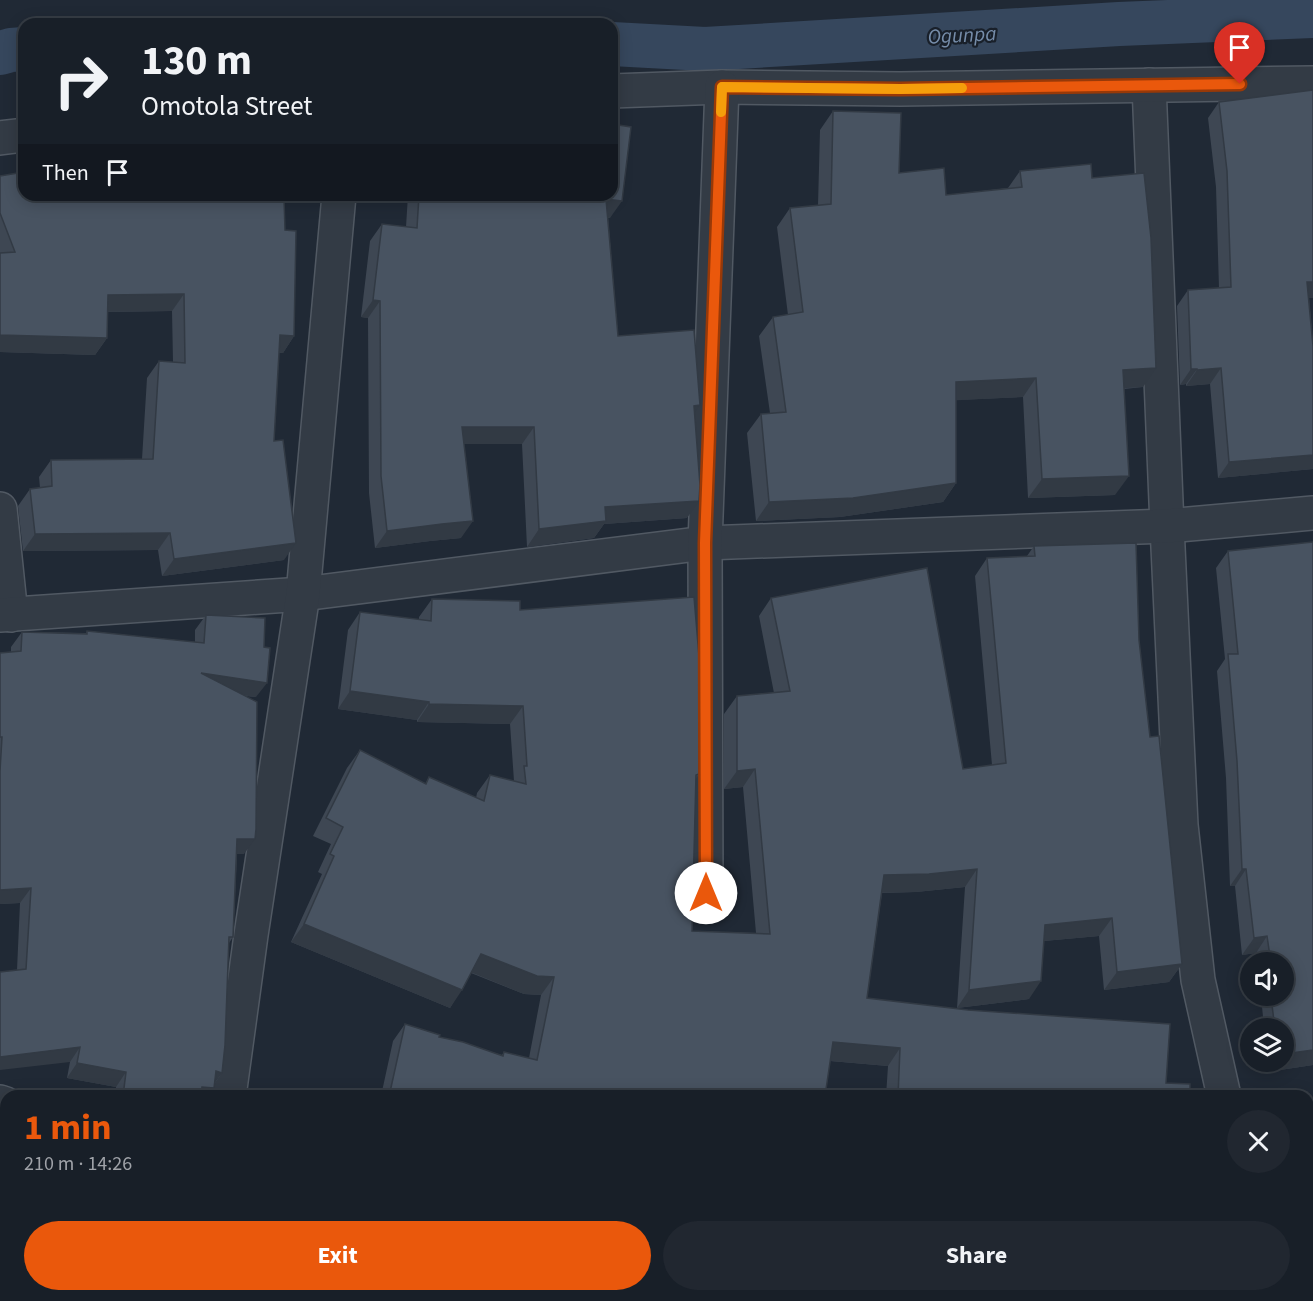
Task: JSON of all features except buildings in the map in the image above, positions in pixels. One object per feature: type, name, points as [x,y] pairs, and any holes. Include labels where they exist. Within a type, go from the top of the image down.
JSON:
[{"type":"street","points":[[618,91],[722,87],[900,89],[1313,83]]},
{"type":"street","points":[[1149,85],[1181,825],[1198,980],[1223,1090]]},
{"type":"street","points":[[706,893],[705,543],[722,87]]},
{"type":"street","points":[[0,138],[18,136]]},
{"type":"street","points":[[230,1090],[303,594],[338,201]]},
{"type":"street","points":[[0,509],[5,615],[303,594],[705,543],[1167,526],[1313,513]]},
{"type":"waterway","name":"Ogunpa","points":[[618,44],[705,49],[1119,24],[1313,16]]},
{"type":"waterway","name":"Ogunpa","points":[[0,53],[18,49]]},
{"type":"slow traffic","points":[[721,112],[722,87],[962,88]]},
{"type":"route","points":[[706,893],[705,543],[722,87],[900,89],[1240,84]]}]
